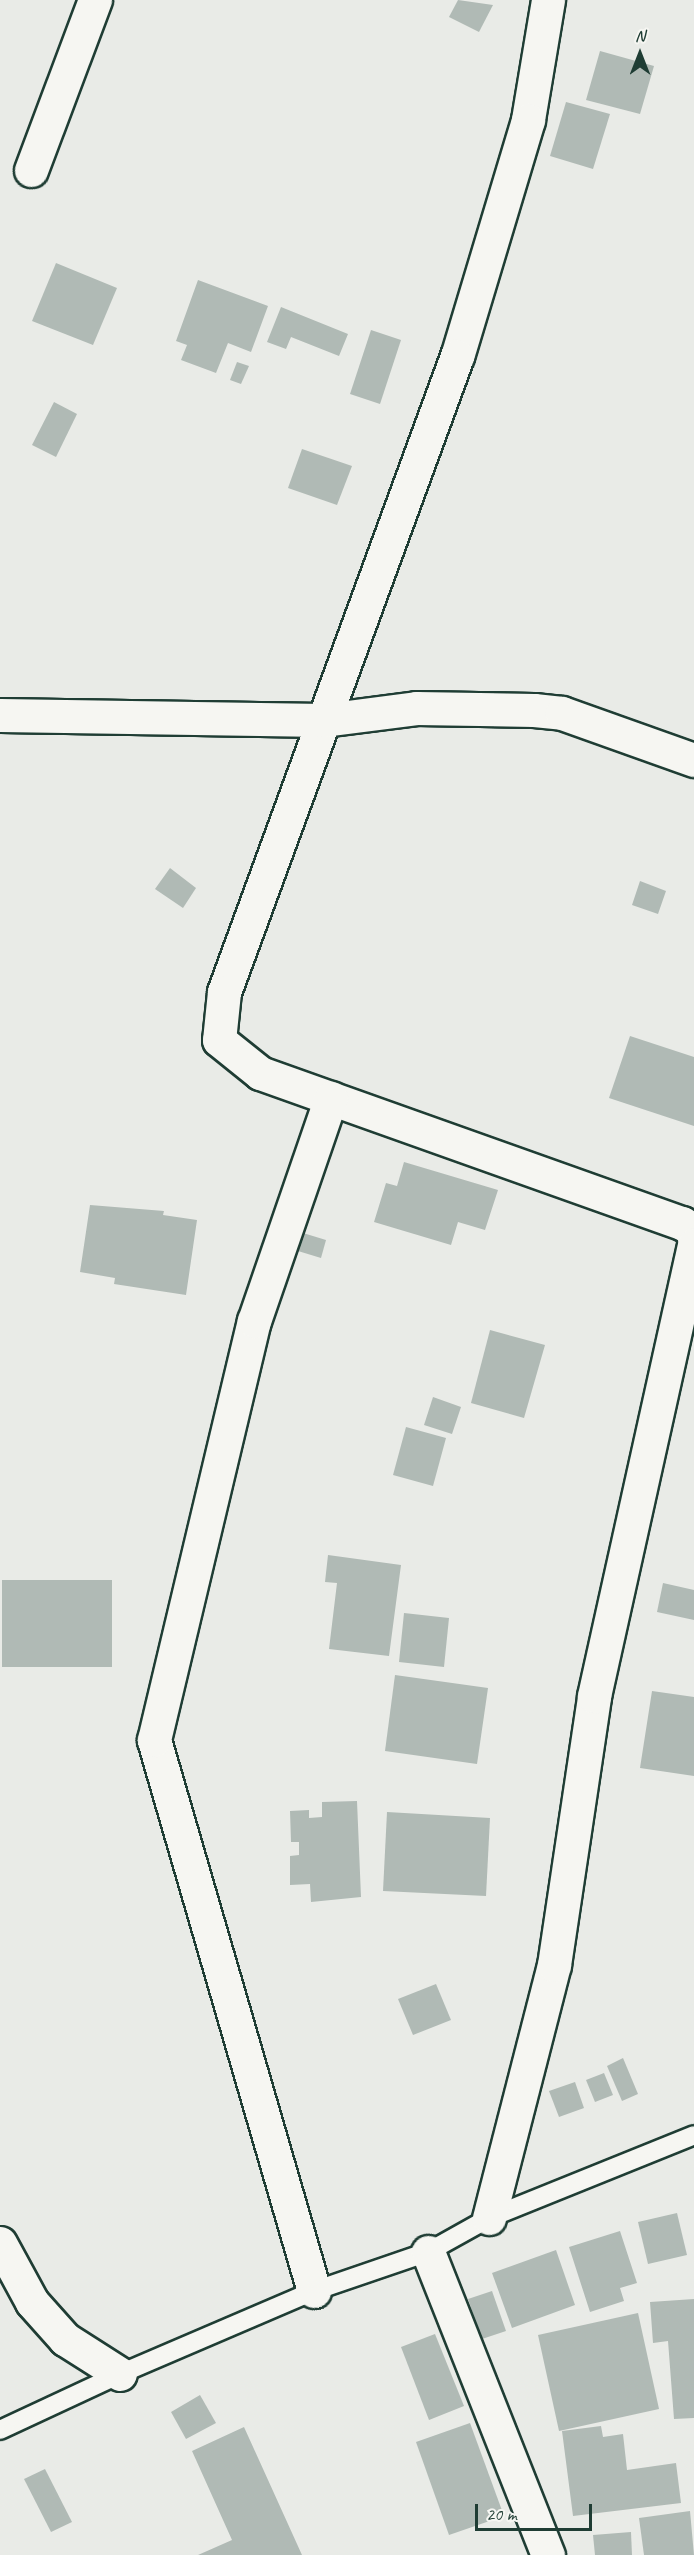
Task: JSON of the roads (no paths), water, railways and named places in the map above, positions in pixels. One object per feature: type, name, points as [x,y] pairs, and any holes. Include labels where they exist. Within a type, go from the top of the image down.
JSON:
[{"type":"street","points":[[31,170],[95,0]]},
{"type":"street","points":[[548,0],[528,120],[457,356],[224,992],[219,1040],[260,1073],[682,1223],[693,1230],[694,1238]]},
{"type":"street","points":[[0,715],[324,720],[416,708],[562,713],[694,760]]},
{"type":"street","points":[[314,2291],[154,1740],[254,1321],[331,1098]]},
{"type":"street","points":[[489,2218],[554,1965],[594,1696],[694,1245]]},
{"type":"street","points":[[0,2243],[32,2302],[65,2339],[120,2374]]},
{"type":"street","points":[[428,2252],[548,2555]]},
{"type":"lane","points":[[0,2430],[120,2374],[314,2291],[428,2252],[489,2218],[694,2135]]}]
